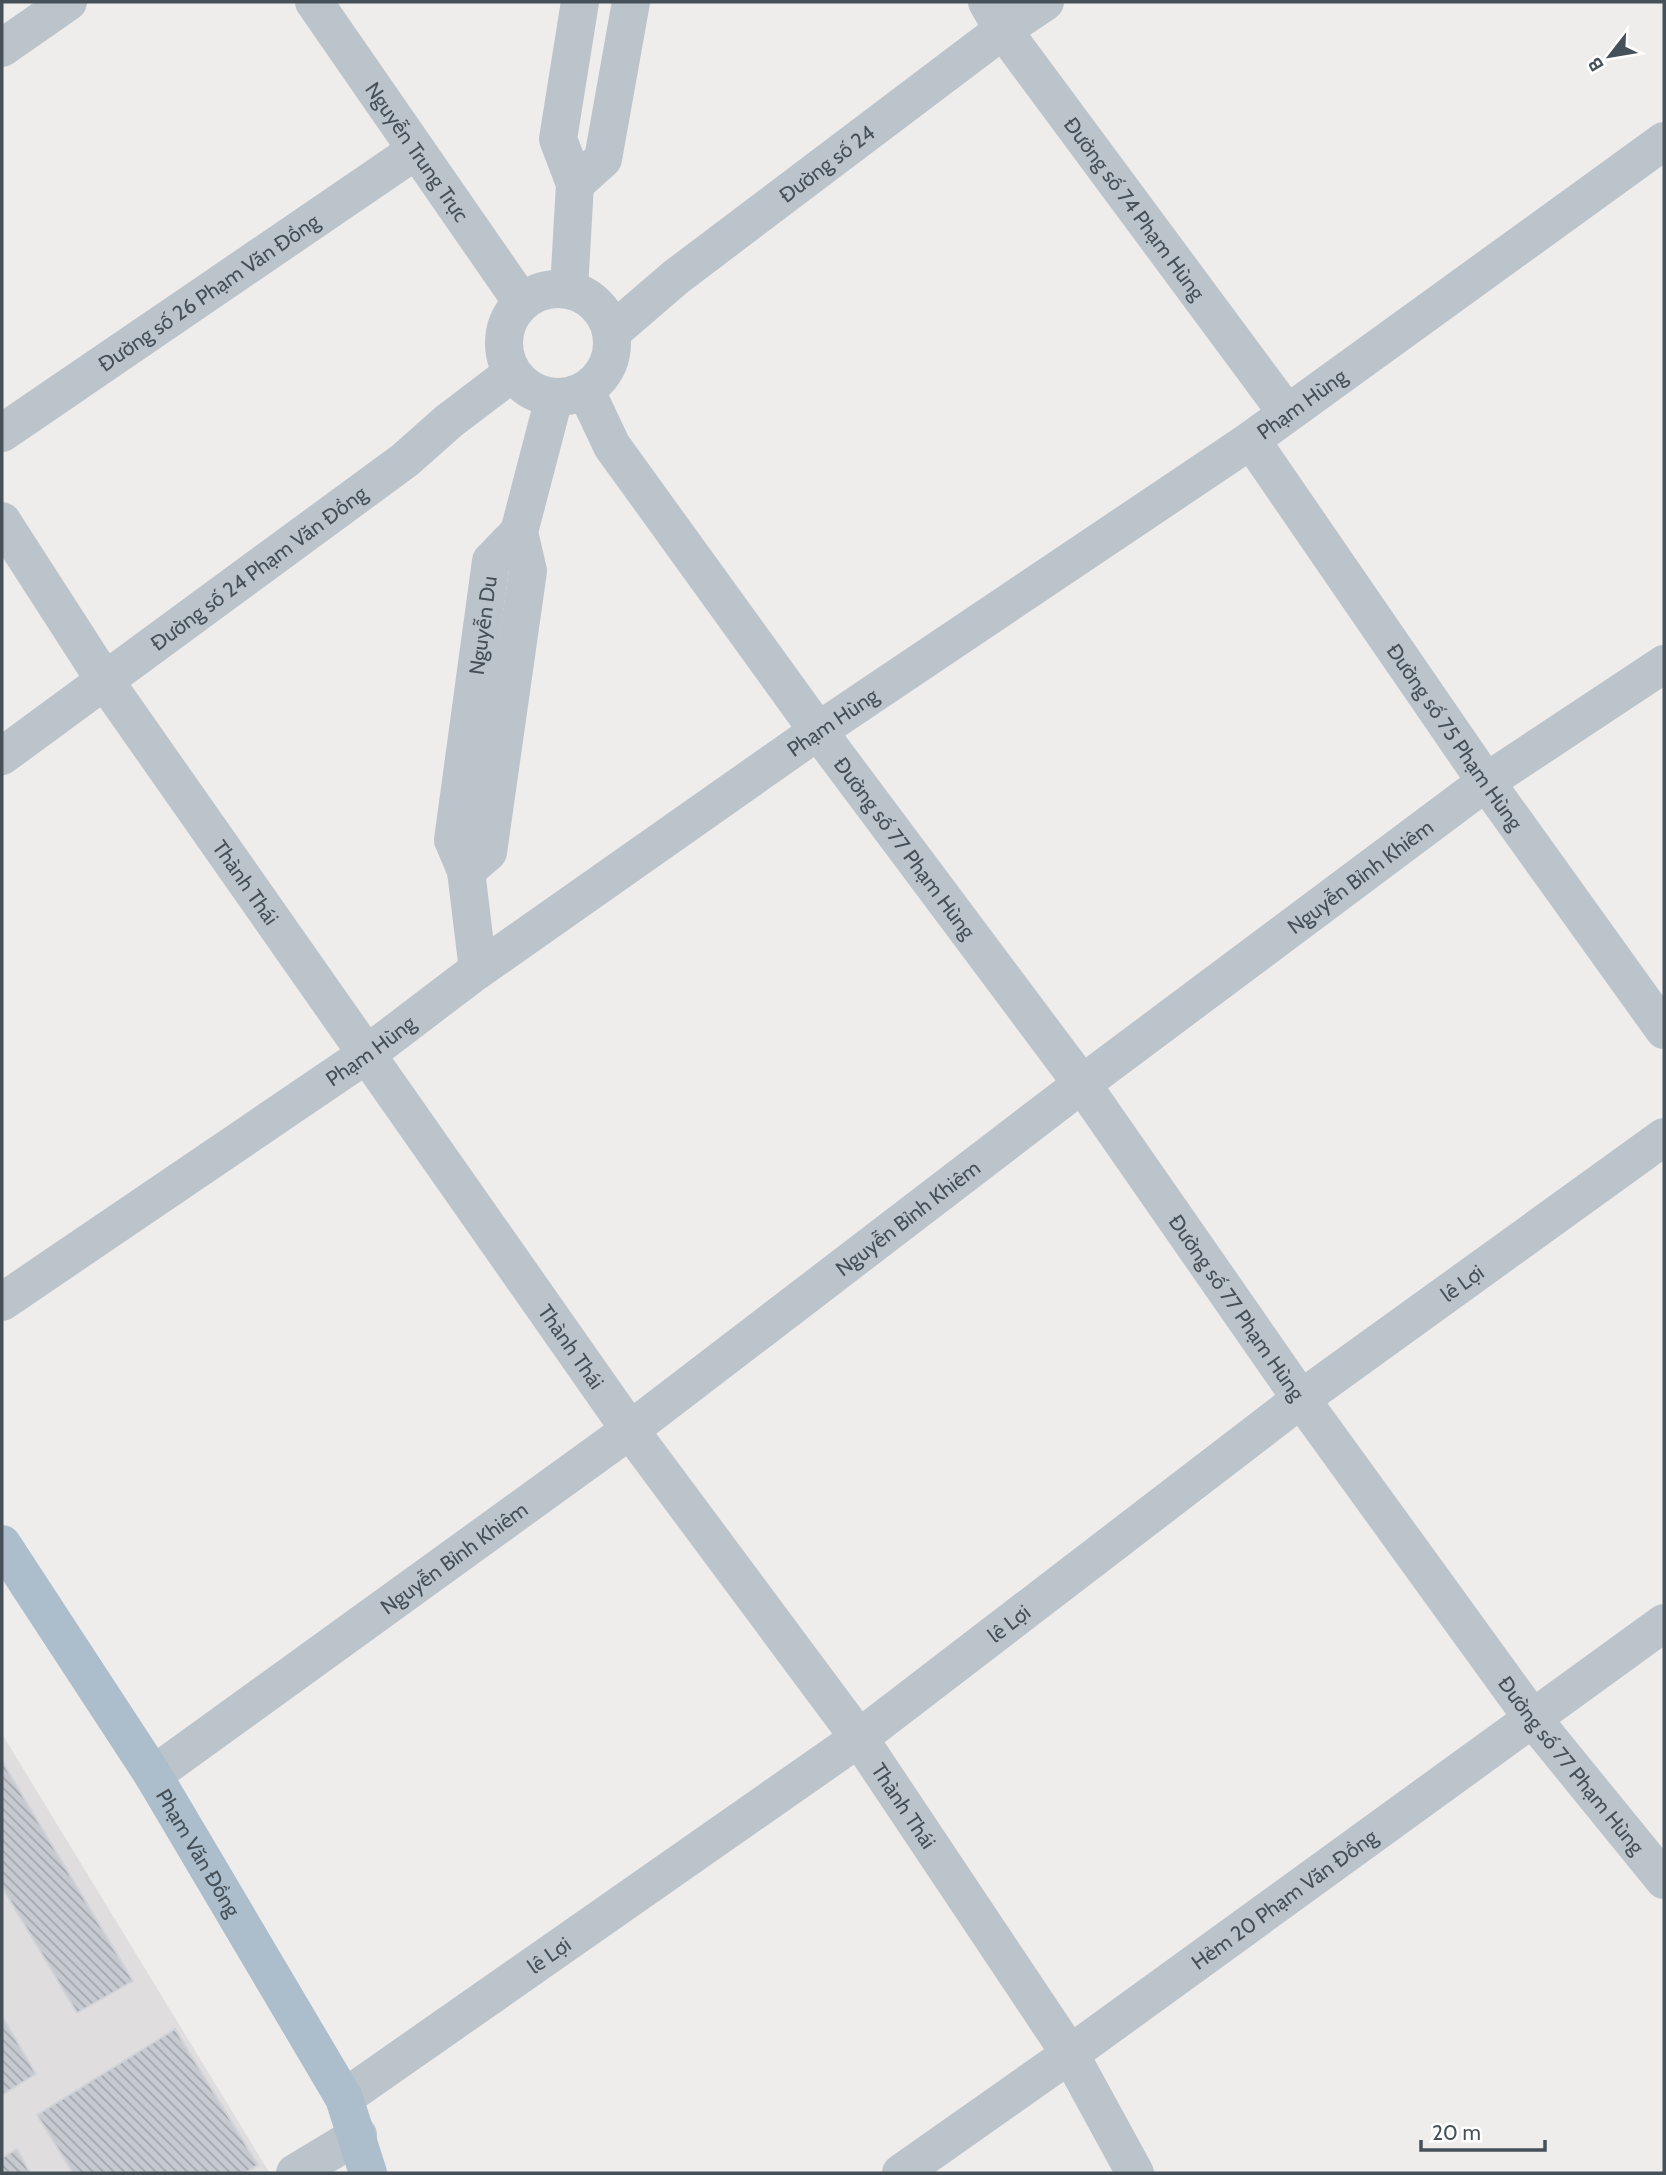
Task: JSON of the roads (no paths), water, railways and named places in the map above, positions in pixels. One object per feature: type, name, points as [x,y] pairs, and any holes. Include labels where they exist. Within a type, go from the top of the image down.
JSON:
[{"type":"main road","name":"Phạm Văn Đồng","points":[[2,1544],[153,1775],[344,2098],[369,2173]]},
{"type":"street","points":[[2,48],[68,2]]},
{"type":"street","name":"Nguyễn Trung Trực","points":[[314,2],[521,301]]},
{"type":"street","points":[[569,289],[575,184],[558,139],[580,2]]},
{"type":"street","points":[[575,184],[603,159],[631,2]]},
{"type":"street","name":"Đường số 24","points":[[612,332],[995,16],[1045,2]]},
{"type":"street","name":"Đường số 74 Phạm Hùng","points":[[995,16],[1286,412]]},
{"type":"street","name":"Phạm Hùng","points":[[2,1302],[368,1054],[478,970],[818,731],[1251,440],[1286,412],[1664,141]]},
{"type":"street","name":"Đường số 26 Phạm Văn Đồng","points":[[2,433],[415,151]]},
{"type":"street","points":[[548,289],[569,289],[588,297],[603,312],[612,332],[611,355],[603,376],[570,394],[534,393],[518,381],[504,355],[503,336],[509,317],[521,301],[548,289]]},
{"type":"street","name":"Đường số 24 Phạm Văn Đồng","points":[[2,756],[405,460],[449,421],[512,373]]},
{"type":"street","name":"Nguyễn Du","points":[[478,970],[466,871],[488,852],[528,571],[519,532],[570,394]]},
{"type":"street","name":"Đường số 77 Phạm Hùng","points":[[570,394],[612,446],[818,731],[1082,1084],[1301,1399],[1533,1719],[1664,1880]]},
{"type":"street","name":"Đường số 75 Phạm Hùng","points":[[1251,440],[1486,782],[1664,1030]]},
{"type":"street","name":"Thành Thái","points":[[2,521],[105,681],[630,1430],[859,1738],[1070,2054],[1135,2173]]},
{"type":"street","name":"Nguyễn Bỉnh Khiêm","points":[[153,1775],[630,1430],[1082,1084],[1486,782],[1664,664]]},
{"type":"street","name":"lê Lợi","points":[[344,2098],[859,1738],[1301,1399],[1664,1138]]},
{"type":"street","name":"Hẻm 20 Phạm Văn Đồng","points":[[901,2173],[1070,2054],[1664,1623]]},
{"type":"street","points":[[295,2173],[358,2135]]}]
